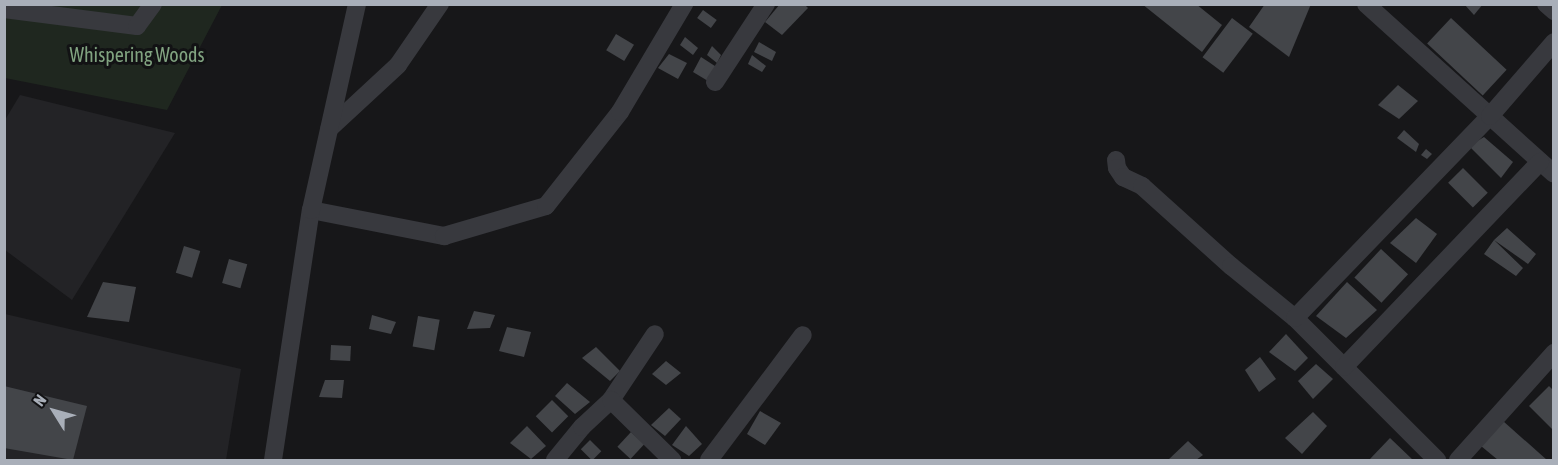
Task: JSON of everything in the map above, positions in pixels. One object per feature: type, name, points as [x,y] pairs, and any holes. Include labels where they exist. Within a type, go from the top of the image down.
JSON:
[{"type":"street","points":[[4,9],[54,10],[137,26],[153,4]]},
{"type":"street","points":[[273,460],[311,210],[357,4]]},
{"type":"street","points":[[329,129],[398,66],[440,4]]},
{"type":"street","points":[[311,210],[444,236],[546,206],[620,112],[684,4]]},
{"type":"street","points":[[715,81],[766,4]]},
{"type":"street","points":[[1344,367],[1547,168],[1366,4]]},
{"type":"street","points":[[1546,4],[1554,11]]},
{"type":"street","points":[[1294,318],[1490,116],[1554,42]]},
{"type":"street","points":[[1116,160],[1117,168],[1123,177],[1142,186],[1231,266],[1294,318],[1437,460]]},
{"type":"street","points":[[562,458],[582,427],[612,400],[655,334]]},
{"type":"street","points":[[709,460],[803,335]]},
{"type":"street","points":[[1458,460],[1554,353]]},
{"type":"street","points":[[612,400],[672,460]]},
{"type":"shaded area","points":[[20,95],[175,133],[72,300],[5,250],[5,120]]},
{"type":"shaded area","points":[[5,314],[241,369],[226,460],[5,460]]},
{"type":"green space","name":"Whispering Woods","points":[[4,5],[222,5],[167,110],[5,78]]},
{"type":"building","points":[[780,4],[804,4],[808,8],[782,35],[765,22]]},
{"type":"building","points":[[1142,4],[1196,4],[1222,25],[1202,52]]},
{"type":"building","points":[[1265,4],[1311,4],[1289,57],[1249,27]]},
{"type":"building","points":[[1464,4],[1483,4],[1474,15]]},
{"type":"building","points":[[703,10],[717,20],[711,28],[697,18]]},
{"type":"building","points":[[1232,18],[1253,34],[1223,73],[1203,57]]},
{"type":"building","points":[[1451,18],[1507,70],[1483,95],[1427,44]]},
{"type":"building","points":[[616,34],[634,45],[624,61],[606,50]]},
{"type":"building","points":[[685,37],[698,48],[693,55],[680,45]]},
{"type":"building","points":[[759,42],[776,52],[772,61],[754,52]]},
{"type":"building","points":[[712,46],[721,55],[717,63],[707,55]]},
{"type":"building","points":[[669,54],[687,63],[678,79],[658,68]]},
{"type":"building","points":[[752,55],[766,66],[762,72],[748,64]]},
{"type":"building","points":[[701,57],[718,68],[708,81],[693,72]]},
{"type":"building","points":[[1398,85],[1418,101],[1399,119],[1378,105]]},
{"type":"building","points":[[1404,130],[1419,144],[1416,152],[1397,138]]},
{"type":"building","points":[[1484,137],[1513,162],[1501,178],[1469,146]]},
{"type":"building","points":[[1426,149],[1432,154],[1427,159],[1421,155]]},
{"type":"building","points":[[1463,168],[1488,193],[1473,208],[1448,183]]},
{"type":"building","points":[[1416,218],[1437,234],[1416,263],[1390,243]]},
{"type":"building","points":[[1507,228],[1536,254],[1528,264],[1494,240]]},
{"type":"building","points":[[1494,240],[1523,268],[1516,276],[1484,254]]},
{"type":"building","points":[[184,246],[200,251],[192,278],[176,273]]},
{"type":"building","points":[[1381,249],[1408,274],[1381,303],[1354,278]]},
{"type":"building","points":[[229,259],[247,264],[240,288],[222,283]]},
{"type":"building","points":[[103,282],[136,287],[129,322],[87,317]]},
{"type":"building","points":[[1347,282],[1377,310],[1346,338],[1316,316]]},
{"type":"building","points":[[474,311],[495,315],[490,328],[467,329]]},
{"type":"building","points":[[372,315],[396,322],[391,334],[369,329]]},
{"type":"building","points":[[418,316],[440,320],[434,350],[413,347]]},
{"type":"building","points":[[507,327],[531,332],[524,357],[499,351]]},
{"type":"building","points":[[1286,334],[1308,358],[1295,371],[1269,352]]},
{"type":"building","points":[[331,345],[351,346],[350,361],[330,360]]},
{"type":"building","points":[[596,347],[620,371],[610,381],[582,358]]},
{"type":"building","points":[[1260,357],[1276,379],[1259,392],[1245,370]]},
{"type":"building","points":[[666,361],[681,373],[666,385],[652,374]]},
{"type":"building","points":[[1316,364],[1333,379],[1313,399],[1298,381]]},
{"type":"building","points":[[325,380],[344,380],[342,398],[319,397]]},
{"type":"building","points":[[567,383],[590,402],[575,414],[555,396]]},
{"type":"building","points":[[4,386],[87,406],[73,460],[4,448]]},
{"type":"building","points":[[1549,386],[1554,391],[1554,431],[1529,406]]},
{"type":"building","points":[[552,400],[568,416],[552,433],[536,416]]},
{"type":"building","points":[[669,408],[681,419],[665,436],[651,425]]},
{"type":"building","points":[[760,411],[781,423],[765,445],[747,434]]},
{"type":"building","points":[[1313,412],[1327,426],[1302,454],[1285,438]]},
{"type":"building","points":[[1503,421],[1547,460],[1498,460],[1481,446]]},
{"type":"building","points":[[527,426],[546,446],[531,459],[510,443]]},
{"type":"building","points":[[686,426],[702,444],[689,456],[672,445]]},
{"type":"building","points":[[631,432],[644,444],[631,459],[617,447]]},
{"type":"building","points":[[1390,438],[1413,460],[1369,460]]},
{"type":"building","points":[[590,440],[601,451],[592,460],[581,449]]},
{"type":"building","points":[[1188,441],[1203,455],[1196,460],[1168,460]]}]
